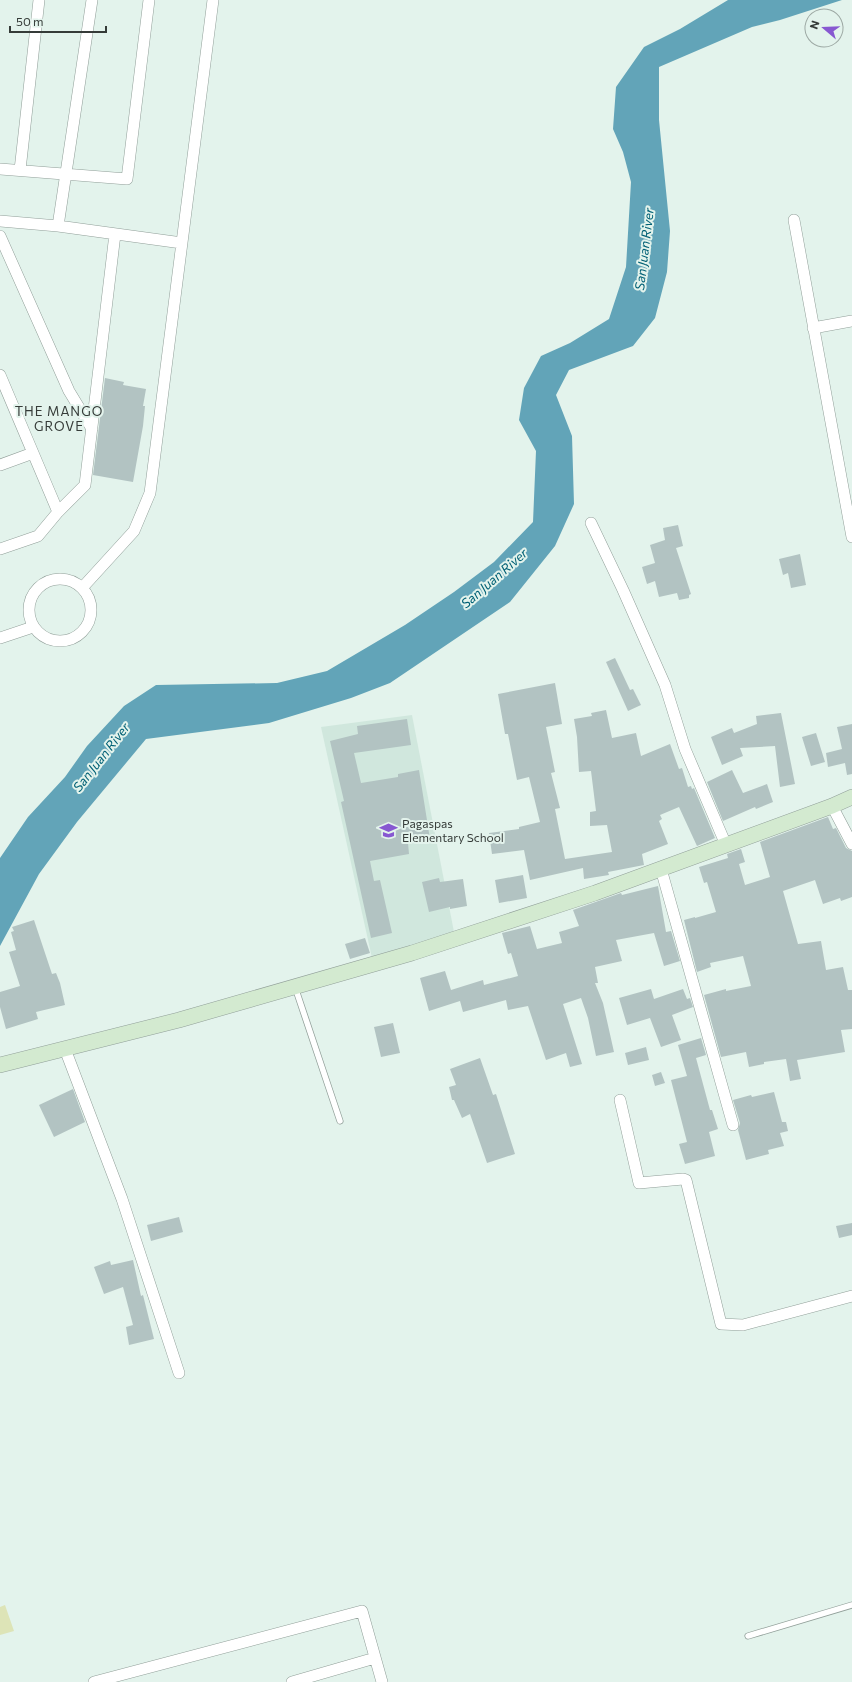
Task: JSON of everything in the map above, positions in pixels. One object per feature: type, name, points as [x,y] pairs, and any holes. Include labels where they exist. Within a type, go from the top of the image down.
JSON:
[{"type":"main road","points":[[0,1065],[179,1020],[412,953],[595,893],[832,806],[852,797]]},
{"type":"street","points":[[20,170],[39,0]]},
{"type":"street","points":[[58,226],[92,0]]},
{"type":"street","points":[[0,169],[127,179],[149,0]]},
{"type":"street","points":[[82,588],[134,531],[150,493],[213,0]]},
{"type":"street","points":[[794,220],[852,537]]},
{"type":"street","points":[[0,221],[58,226],[182,243]]},
{"type":"street","points":[[0,549],[38,536],[58,512],[85,485],[115,234]]},
{"type":"street","points":[[0,236],[69,391],[92,429]]},
{"type":"street","points":[[814,328],[852,321]]},
{"type":"street","points":[[0,375],[58,512]]},
{"type":"street","points":[[0,465],[33,453]]},
{"type":"street","points":[[591,523],[623,590],[665,685],[685,750],[726,845]]},
{"type":"street","points":[[60,579],[72,581],[82,588],[88,598],[91,610],[89,621],[83,631],[74,638],[63,641],[51,640],[41,635],[33,627],[29,614],[30,601],[37,590],[48,582],[60,579]]},
{"type":"street","points":[[0,638],[33,627]]},
{"type":"street","points":[[832,806],[852,844]]},
{"type":"street","points":[[661,869],[733,1125]]},
{"type":"street","points":[[65,1048],[122,1199],[179,1373]]},
{"type":"street","points":[[620,1100],[639,1184],[683,1179],[686,1180],[721,1324],[743,1324],[852,1296]]},
{"type":"street","points":[[94,1682],[362,1611],[382,1682]]},
{"type":"street","points":[[292,1682],[375,1658]]},
{"type":"lane","points":[[295,987],[340,1121]]},
{"type":"lane","points":[[748,1636],[852,1605]]},
{"type":"shaded area","name":"Pagaspas Elementary School","points":[[412,715],[454,932],[372,958],[321,727]]},
{"type":"green space","points":[[5,1605],[14,1631],[0,1635],[0,1607]]},
{"type":"water","name":"San Juan River","points":[[728,0],[842,0],[817,8],[804,8],[804,12],[752,27],[659,67],[659,120],[670,231],[667,272],[655,318],[633,346],[569,370],[556,395],[572,436],[574,504],[555,546],[510,602],[390,683],[351,698],[269,723],[146,739],[77,822],[39,874],[0,946],[0,858],[28,817],[65,777],[87,746],[124,706],[156,685],[277,683],[327,671],[405,625],[454,592],[494,562],[533,522],[536,451],[519,420],[524,388],[541,356],[570,343],[609,319],[626,267],[631,182],[623,152],[613,129],[616,87],[644,47],[680,29]]},
{"type":"building","points":[[105,378],[124,382],[123,385],[146,389],[143,406],[145,406],[143,426],[133,482],[93,475]]},
{"type":"building","points":[[678,525],[683,546],[676,548],[691,594],[689,595],[689,598],[679,600],[677,593],[659,597],[655,581],[647,584],[642,567],[655,563],[650,545],[665,540],[663,528]]},
{"type":"building","points":[[800,554],[806,585],[791,588],[788,573],[783,575],[779,559]]},
{"type":"building","points":[[615,658],[630,690],[633,689],[641,705],[628,711],[606,662]]},
{"type":"building","points":[[555,683],[562,724],[546,727],[555,772],[551,773],[560,808],[555,809],[565,859],[612,852],[607,825],[590,826],[590,812],[596,811],[591,771],[579,772],[577,737],[574,719],[592,716],[591,713],[606,710],[612,738],[636,733],[641,756],[670,744],[679,769],[682,768],[688,787],[691,786],[692,789],[694,788],[715,838],[697,846],[679,807],[660,815],[662,819],[659,821],[668,844],[642,854],[644,865],[608,872],[609,875],[584,879],[583,868],[530,880],[524,850],[492,854],[489,833],[519,829],[519,827],[540,822],[529,777],[517,780],[508,734],[505,734],[498,694]]},
{"type":"building","points":[[781,713],[795,784],[780,787],[775,746],[740,748],[743,756],[722,765],[711,737],[732,728],[734,733],[757,724],[756,716]]},
{"type":"building","points":[[407,719],[411,745],[354,753],[361,783],[398,777],[398,774],[419,770],[430,839],[408,843],[409,854],[370,861],[374,881],[380,880],[392,933],[371,938],[341,802],[344,801],[330,741],[358,734],[357,726]]},
{"type":"building","points":[[852,724],[852,774],[847,775],[845,763],[828,767],[826,753],[842,749],[837,727]]},
{"type":"building","points":[[816,733],[825,762],[811,766],[802,737]]},
{"type":"building","points":[[732,770],[743,793],[767,784],[773,802],[756,809],[755,807],[723,821],[707,782]]},
{"type":"building","points":[[828,817],[833,829],[836,828],[846,848],[852,851],[852,897],[841,901],[840,898],[823,904],[815,880],[783,891],[798,944],[821,941],[826,970],[843,967],[848,990],[852,990],[852,1029],[841,1030],[845,1052],[797,1060],[801,1079],[790,1081],[786,1059],[764,1062],[764,1064],[749,1067],[746,1052],[721,1057],[704,995],[726,989],[726,991],[751,986],[743,956],[710,963],[711,967],[697,972],[684,920],[716,912],[707,882],[704,883],[699,867],[728,858],[727,854],[741,849],[745,862],[739,864],[745,885],[770,877],[760,842]]},
{"type":"building","points":[[523,875],[527,898],[499,903],[495,880]]},
{"type":"building","points":[[439,878],[440,882],[463,879],[467,906],[450,909],[450,907],[429,912],[422,882]]},
{"type":"building","points":[[658,886],[666,932],[671,931],[680,961],[664,966],[654,933],[616,940],[622,961],[595,967],[598,983],[595,983],[603,1003],[614,1052],[596,1056],[588,1018],[581,998],[563,1004],[582,1064],[570,1067],[566,1053],[546,1060],[528,1006],[508,1010],[506,1000],[463,1012],[460,1001],[429,1011],[420,978],[445,971],[451,990],[483,980],[484,985],[518,976],[511,953],[508,954],[502,933],[530,926],[537,949],[562,943],[559,932],[579,926],[573,910],[621,893],[622,895]]},
{"type":"building","points":[[34,920],[52,974],[56,973],[60,983],[65,1005],[36,1012],[38,1019],[6,1029],[0,1007],[0,992],[20,986],[9,952],[16,950],[11,932],[14,931],[12,927]]},
{"type":"building","points":[[365,938],[370,953],[350,959],[345,944]]},
{"type":"building","points":[[651,989],[654,999],[683,989],[687,999],[690,998],[693,1007],[672,1015],[681,1040],[661,1047],[650,1018],[627,1025],[619,998]]},
{"type":"building","points":[[393,1023],[400,1053],[381,1057],[374,1027]]},
{"type":"building","points":[[701,1038],[706,1055],[696,1058],[710,1110],[712,1110],[718,1129],[709,1132],[715,1156],[685,1164],[679,1144],[687,1142],[671,1080],[687,1076],[678,1045]]},
{"type":"building","points":[[646,1047],[649,1060],[628,1065],[625,1053]]},
{"type":"building","points":[[480,1058],[493,1095],[496,1094],[515,1154],[487,1163],[470,1114],[462,1118],[454,1100],[452,1100],[449,1087],[456,1085],[450,1069]]},
{"type":"building","points":[[661,1072],[665,1083],[655,1086],[652,1075]]},
{"type":"building","points":[[73,1089],[85,1122],[54,1137],[39,1105]]},
{"type":"building","points":[[774,1092],[782,1122],[786,1122],[788,1131],[780,1133],[784,1146],[768,1150],[769,1154],[746,1160],[738,1130],[740,1123],[733,1100],[751,1095],[752,1097]]},
{"type":"building","points":[[179,1217],[183,1232],[151,1241],[147,1225]]},
{"type":"building","points":[[852,1223],[852,1235],[839,1238],[836,1226]]},
{"type":"building","points":[[133,1260],[141,1296],[143,1295],[154,1339],[129,1345],[126,1327],[133,1325],[123,1287],[104,1294],[94,1267],[110,1261],[111,1265]]},
{"type":"place","name":"Pagaspas Elementary School","points":[[389,830]]},
{"type":"district","name":"THE MANGO GROVE","points":[[59,418]]}]
